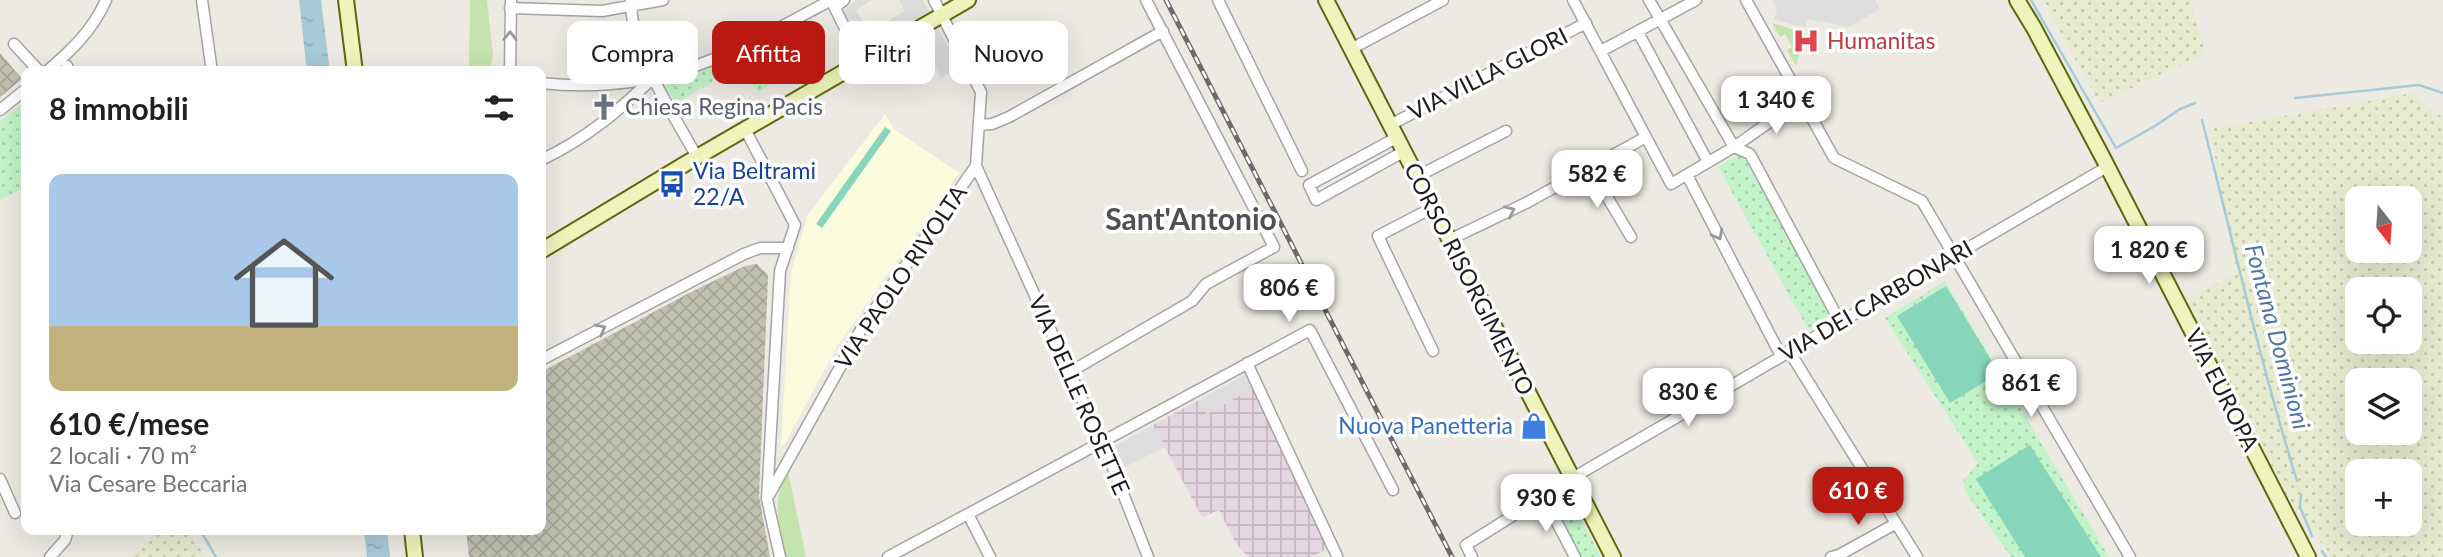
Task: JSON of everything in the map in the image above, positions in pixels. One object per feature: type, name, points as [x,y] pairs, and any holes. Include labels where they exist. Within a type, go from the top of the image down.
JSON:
[{"type":"main road","points":[[346,0],[354,66]]},
{"type":"main road","points":[[931,21],[968,0]]},
{"type":"main road","name":"CORSO RISORGIMENTO","points":[[1326,0],[1613,557]]},
{"type":"main road","name":"VIA EUROPA","points":[[2018,0],[2308,557]]},
{"type":"main road","points":[[546,248],[839,74]]},
{"type":"main road","points":[[413,535],[415,557]]},
{"type":"street","points":[[54,66],[88,33],[106,0]]},
{"type":"street","points":[[202,0],[211,66]]},
{"type":"street","points":[[510,66],[511,4],[576,12],[663,0]]},
{"type":"street","points":[[698,64],[832,2],[844,0]]},
{"type":"street","name":"VIA DELLE ROSETTE","points":[[934,0],[981,92],[976,166],[1101,442],[1148,557]]},
{"type":"street","points":[[1070,372],[1192,301],[1206,284],[1274,247],[1146,0]]},
{"type":"street","points":[[1218,0],[1302,171]]},
{"type":"street","points":[[1351,49],[1443,0]]},
{"type":"street","points":[[1573,0],[1671,184],[1734,147],[1801,100]]},
{"type":"street","points":[[1649,0],[1734,147],[1750,154],[1840,322]]},
{"type":"street","points":[[1601,51],[1696,0]]},
{"type":"street","points":[[1746,0],[1835,158],[1922,201],[2130,557]]},
{"type":"street","points":[[832,2],[841,21]]},
{"type":"street","name":"VIA VILLA GLORI","points":[[1403,152],[1316,200],[1309,185],[1393,132],[1586,23]]},
{"type":"street","points":[[979,125],[992,124],[1009,117],[1163,31]]},
{"type":"street","points":[[1638,32],[1708,162]]},
{"type":"street","points":[[14,44],[34,66]]},
{"type":"street","points":[[546,83],[614,84]]},
{"type":"street","points":[[546,158],[568,148],[607,122],[646,84]]},
{"type":"street","points":[[657,84],[697,157]]},
{"type":"street","points":[[0,110],[21,93]]},
{"type":"street","points":[[745,129],[795,225],[780,271],[766,499],[780,557]]},
{"type":"street","points":[[1416,177],[1506,131]]},
{"type":"street","points":[[1449,240],[1526,204],[1646,137]]},
{"type":"street","name":"VIA PAOLO RIVOLTA","points":[[766,499],[863,326],[976,166]]},
{"type":"street","name":"VIA DEI CARBONARI","points":[[1472,557],[1466,545],[1572,478],[2107,167]]},
{"type":"street","points":[[1590,168],[1631,237]]},
{"type":"street","points":[[1686,175],[1785,354],[1917,557]]},
{"type":"street","points":[[1432,208],[1378,236],[1433,351]]},
{"type":"street","points":[[546,357],[744,254],[760,248],[788,248]]},
{"type":"street","points":[[888,557],[1310,330],[1393,490]]},
{"type":"street","points":[[1247,363],[1337,556]]},
{"type":"street","points":[[0,479],[15,513]]},
{"type":"street","points":[[1544,496],[1576,557]]},
{"type":"street","points":[[968,514],[990,557]]},
{"type":"street","points":[[1830,557],[1839,555],[1895,524]]},
{"type":"street","points":[[50,557],[66,535]]},
{"type":"shaded area","points":[[857,0],[872,0],[856,10],[862,21],[847,21],[842,11]]},
{"type":"shaded area","points":[[899,0],[923,0],[929,12],[914,21],[888,21],[905,11]]},
{"type":"shaded area","points":[[1772,0],[1875,0],[1880,9],[1849,27],[1808,19],[1805,28],[1774,19],[1777,9]]},
{"type":"shaded area","points":[[2043,0],[2190,0],[2206,54],[2099,103]]},
{"type":"shaded area","points":[[937,26],[949,49],[949,74],[941,78],[935,66]]},
{"type":"shaded area","points":[[0,53],[21,80],[0,97]]},
{"type":"shaded area","points":[[2413,93],[2443,116],[2443,557],[2332,557],[2284,492],[2185,300],[2236,274],[2210,129]]},
{"type":"shaded area","points":[[885,114],[894,129],[959,173],[838,345],[784,445],[781,445],[791,273],[807,216]]},
{"type":"shaded area","points":[[757,264],[768,275],[759,496],[770,557],[469,557],[467,535],[546,535],[546,369],[745,266]]},
{"type":"shaded area","points":[[1248,373],[1255,387],[1207,414],[1199,400]]},
{"type":"shaded area","points":[[1255,387],[1331,547],[1312,557],[1248,557],[1236,544],[1219,510],[1202,517],[1153,425],[1199,400],[1207,414]]},
{"type":"shaded area","points":[[1153,425],[1165,447],[1121,469],[1113,447]]},
{"type":"shaded area","points":[[154,535],[191,535],[205,557],[130,557]]},
{"type":"green space","points":[[470,0],[487,0],[493,56],[490,66],[469,66]]},
{"type":"green space","points":[[1772,23],[1805,33],[1797,40],[1801,48],[1796,66],[1787,50],[1792,47],[1785,34],[1780,37]]},
{"type":"green space","points":[[712,66],[712,82],[676,103],[664,84],[698,84],[698,72]]},
{"type":"green space","points":[[753,84],[772,84],[758,92]]},
{"type":"green space","points":[[21,104],[21,190],[0,200],[0,121]]},
{"type":"green space","points":[[885,127],[891,131],[822,228],[816,224]]},
{"type":"green space","points":[[1741,154],[1748,158],[1834,316],[1808,329],[1718,167]]},
{"type":"green space","points":[[1945,281],[2109,557],[2011,557],[1966,493],[1963,481],[1978,463],[1885,318]]},
{"type":"green space","points":[[1946,286],[1999,373],[1950,403],[1897,316]]},
{"type":"green space","points":[[2030,445],[2101,557],[2025,557],[1976,479]]},
{"type":"green space","points":[[788,472],[806,557],[786,557],[779,524],[779,493]]},
{"type":"green space","points":[[1568,494],[1601,557],[1580,557],[1555,508],[1558,499]]},
{"type":"water","points":[[299,0],[321,0],[329,66],[306,66]]},
{"type":"water","points":[[365,535],[388,535],[390,557],[367,557]]},
{"type":"waterway","points":[[2031,0],[2116,148],[2180,109],[2195,103]]},
{"type":"waterway","points":[[2295,98],[2419,85],[2443,93]]},
{"type":"waterway","name":"Fontana Dominioni","points":[[2202,120],[2259,346],[2297,481]]},
{"type":"waterway","name":"Fontana Dominioni","points":[[2301,495],[2300,507],[2312,536]]},
{"type":"waterway","points":[[203,535],[216,557]]},
{"type":"waterway","name":"Fontana Dominioni","points":[[2322,551],[2326,557]]},
{"type":"railway","points":[[1166,0],[1452,557]]},
{"type":"place","name":"Humanitas","points":[[1806,41]]},
{"type":"place","name":"Chiesa Regina Pacis","points":[[604,107]]},
{"type":"place","name":"Via Beltrami 22/A","points":[[672,184]]},
{"type":"place","name":"Nuova Panetteria","points":[[1534,426]]},
{"type":"district","name":"Sant'Antonio","points":[[1191,220]]}]
